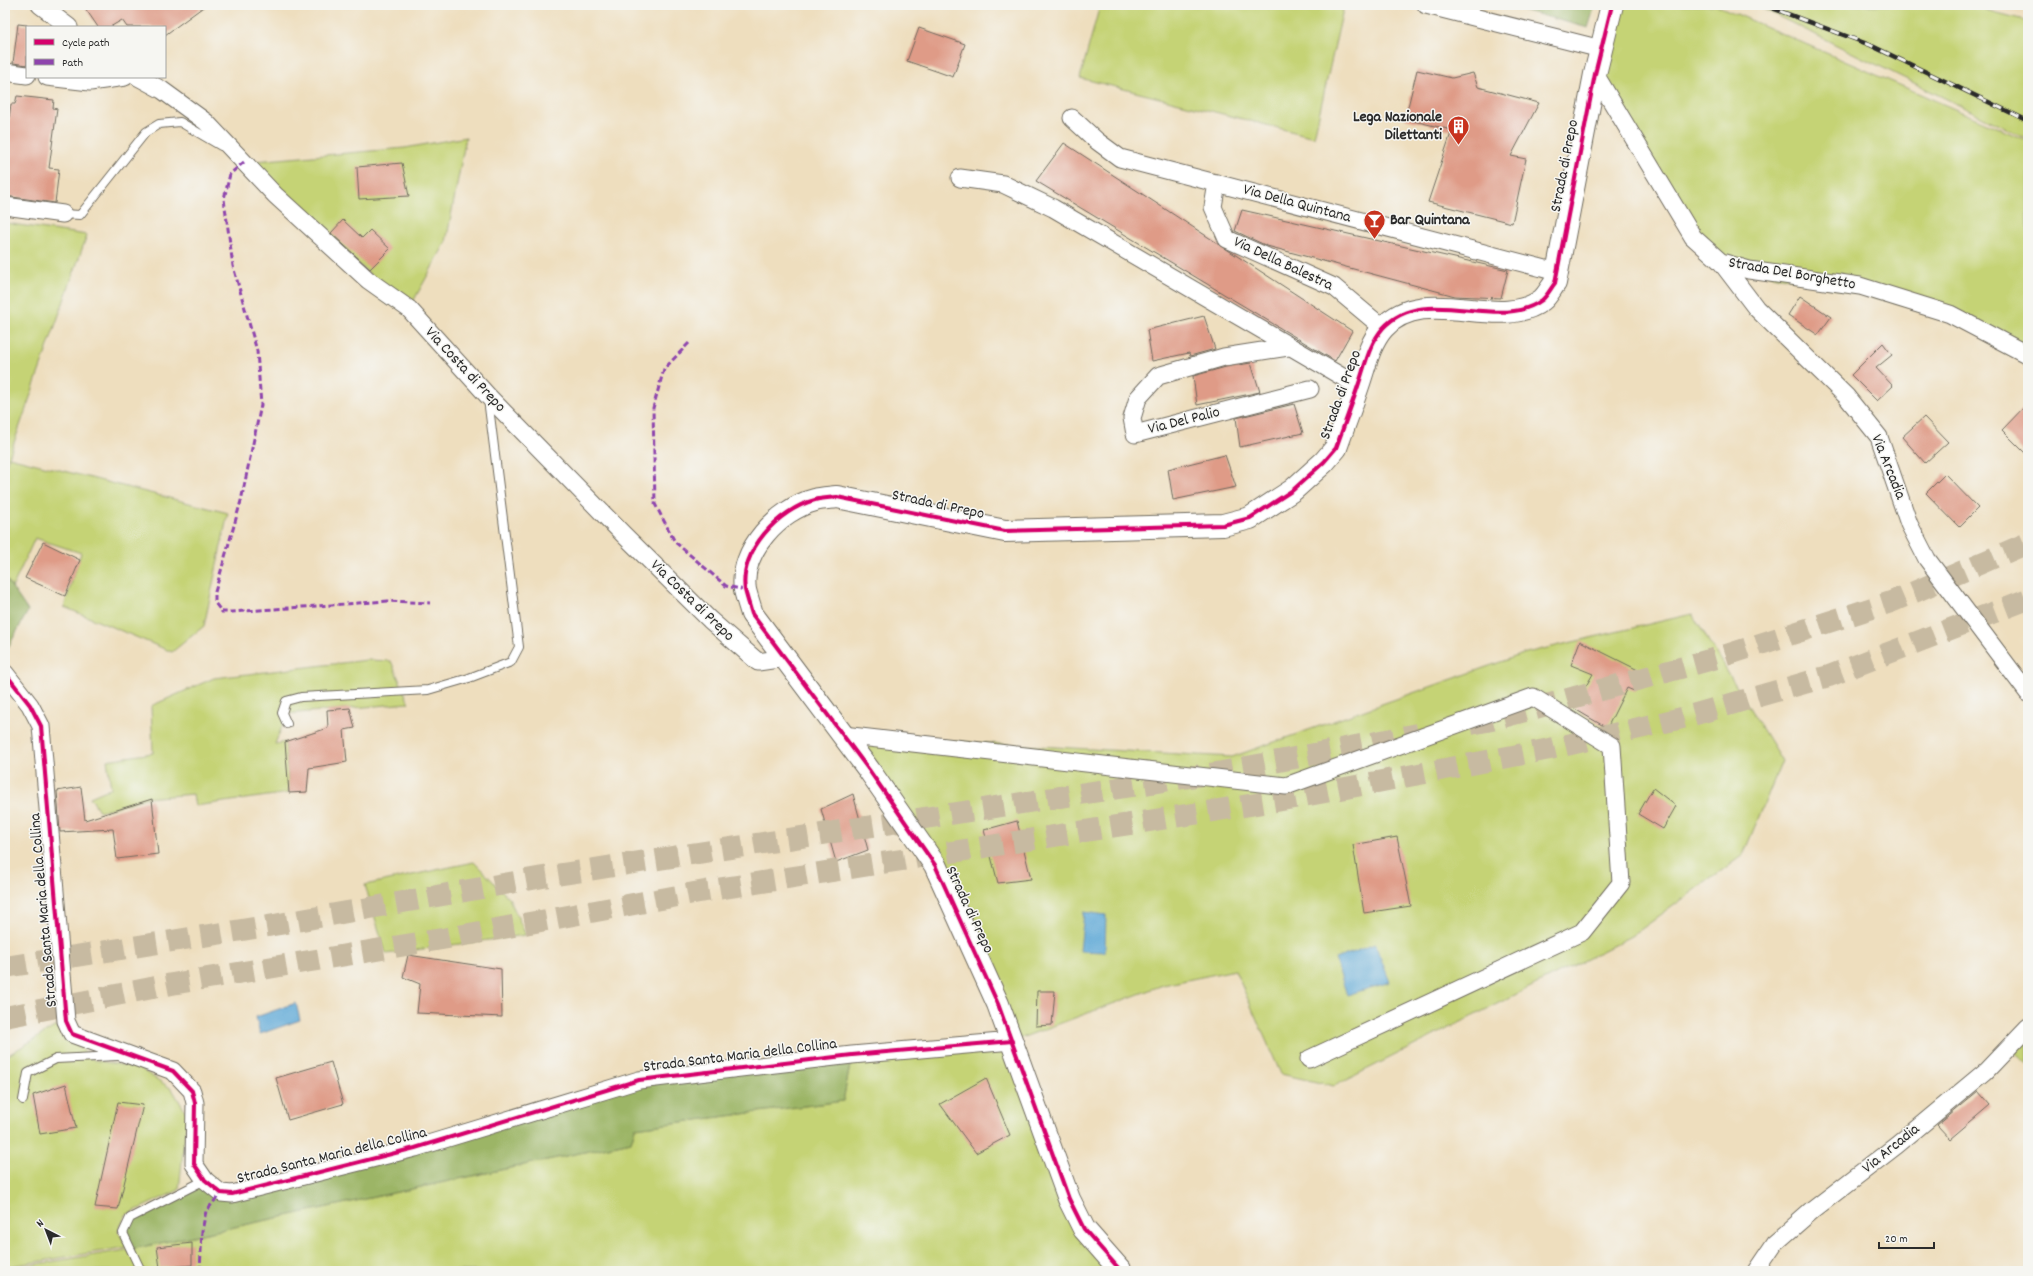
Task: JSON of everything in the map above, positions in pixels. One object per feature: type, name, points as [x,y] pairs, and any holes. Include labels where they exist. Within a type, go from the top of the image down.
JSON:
[{"type":"street","points":[[40,5],[68,26]]},
{"type":"street","points":[[1426,5],[1601,48]]},
{"type":"street","name":"Strada di Prepo","points":[[1121,1271],[1084,1229],[1069,1199],[998,1004],[935,866],[843,735],[752,614],[745,590],[747,564],[761,536],[787,513],[815,500],[837,497],[1005,531],[1223,525],[1250,518],[1293,490],[1324,462],[1336,448],[1372,345],[1383,328],[1394,318],[1412,311],[1440,307],[1506,312],[1526,308],[1542,299],[1555,283],[1595,74],[1612,5]]},
{"type":"street","points":[[5,72],[26,75]]},
{"type":"street","name":"Strada Del Borghetto","points":[[1595,74],[1693,237],[1721,262],[1749,270],[1868,288],[1950,314],[2028,355]]},
{"type":"street","points":[[55,78],[90,82],[118,78]]},
{"type":"street","name":"Via Costa di Prepo","points":[[140,78],[162,90],[206,122],[275,195],[356,269],[409,309],[488,396],[710,620],[758,662],[785,658]]},
{"type":"street","name":"Via Della Quintana","points":[[1072,118],[1097,141],[1120,158],[1558,272]]},
{"type":"street","points":[[960,178],[1003,184],[1053,208],[1288,347],[1358,386]]},
{"type":"street","name":"Via Della Balestra","points":[[1217,183],[1213,207],[1227,239],[1334,287],[1383,328]]},
{"type":"street","points":[[5,206],[63,214]]},
{"type":"street","name":"Via Arcadia","points":[[1721,262],[1756,308],[1846,396],[1879,437],[1909,524],[1927,559],[2028,693]]},
{"type":"street","name":"Via Del Palio","points":[[1288,347],[1224,357],[1158,376],[1138,398],[1132,418],[1136,434],[1310,389]]},
{"type":"street","name":"Strada Santa Maria della Collina","points":[[5,673],[30,705],[41,726],[66,1021],[72,1034],[173,1071],[192,1091],[195,1103],[194,1164],[205,1180],[222,1193],[232,1194],[415,1148],[639,1080],[852,1055],[1012,1041]]},
{"type":"street","points":[[843,735],[1286,786],[1533,698],[1612,746],[1621,883],[1582,932],[1309,1059]]},
{"type":"street","name":"Via Arcadia","points":[[1756,1271],[1775,1243],[1814,1209],[1896,1145],[1986,1071],[2028,1027]]},
{"type":"lane","points":[[63,214],[80,215],[146,132],[159,124],[180,122],[237,155]]},
{"type":"lane","points":[[287,724],[282,713],[286,701],[301,697],[428,690],[469,678],[511,662],[519,647],[488,396]]},
{"type":"lane","points":[[23,1100],[28,1073],[56,1060],[126,1055]]},
{"type":"lane","points":[[141,1271],[123,1233],[130,1218],[205,1180]]},
{"type":"green space","points":[[1100,5],[1344,5],[1314,137],[1080,78]]},
{"type":"green space","points":[[1504,5],[1595,5],[1588,28]]},
{"type":"green space","points":[[1612,5],[1716,5],[2028,141],[2028,362],[1950,314],[1749,270],[1693,237],[1595,74]]},
{"type":"green space","points":[[1755,5],[1979,5],[1986,10],[2028,21],[2028,139]]},
{"type":"green space","points":[[466,137],[446,242],[409,309],[244,162],[405,148]]},
{"type":"green space","points":[[5,223],[87,235],[9,457],[5,458]]},
{"type":"green space","points":[[9,457],[228,513],[204,626],[172,652],[64,607],[81,553],[35,538],[12,588],[5,577],[5,466]]},
{"type":"green space","points":[[5,577],[28,611],[5,653]]},
{"type":"green space","points":[[1692,614],[1782,761],[1743,855],[1632,936],[1334,1086],[1281,1074],[1235,970],[1163,985],[1013,1041],[1069,1199],[1121,1271],[5,1271],[5,1269],[132,1249],[631,1142],[635,1128],[843,1101],[852,1055],[1012,1041],[935,865],[843,735],[1232,757],[1526,653]]},
{"type":"green space","points":[[367,660],[391,661],[409,703],[287,714],[275,744],[285,742],[289,793],[195,806],[193,794],[145,798],[100,812],[90,797],[111,788],[107,760],[153,753],[151,706],[214,678]]},
{"type":"green space","points":[[474,862],[509,898],[526,935],[386,954],[365,885]]},
{"type":"green space","points":[[56,1026],[94,1060],[139,1068],[172,1089],[187,1114],[179,1190],[126,1215],[118,1231],[127,1247],[5,1267],[5,1057]]},
{"type":"green space","points":[[2028,1035],[2028,1064],[2014,1053]]},
{"type":"green space","points":[[852,1055],[843,1101],[635,1128],[631,1142],[132,1249],[123,1233],[130,1218],[205,1180],[221,1193],[639,1080]]},
{"type":"water","points":[[1084,912],[1106,915],[1105,952],[1080,951]]},
{"type":"water","points":[[1375,944],[1390,982],[1347,995],[1335,959]]},
{"type":"water","points":[[296,1003],[300,1020],[260,1034],[256,1017]]},
{"type":"building","points":[[83,5],[206,5],[166,34],[166,26],[126,26],[122,20],[112,26],[97,26]]},
{"type":"building","points":[[18,24],[27,25],[26,65],[13,63]]},
{"type":"building","points":[[919,28],[965,44],[953,77],[907,61]]},
{"type":"building","name":"Lega Nazionale Dilettanti","points":[[1417,70],[1452,78],[1473,73],[1478,87],[1539,103],[1511,156],[1526,159],[1512,223],[1428,202],[1452,130],[1405,119]]},
{"type":"building","points":[[17,96],[54,100],[53,108],[57,109],[49,168],[59,169],[55,203],[5,196],[5,146],[11,104],[15,104]]},
{"type":"building","points":[[1064,143],[1352,331],[1335,361],[1036,181]]},
{"type":"building","points":[[402,163],[409,196],[359,199],[357,167]]},
{"type":"building","points":[[1242,210],[1508,270],[1501,298],[1455,296],[1267,246],[1235,231]]},
{"type":"building","points":[[343,220],[362,238],[370,230],[390,249],[370,269],[331,233]]},
{"type":"building","points":[[1800,296],[1831,317],[1818,335],[1788,315]]},
{"type":"building","points":[[1204,316],[1215,349],[1190,356],[1189,353],[1152,361],[1147,330]]},
{"type":"building","points":[[1883,343],[1892,355],[1876,368],[1893,386],[1877,401],[1851,375]]},
{"type":"building","points":[[1251,363],[1260,392],[1197,405],[1193,376],[1226,367]]},
{"type":"building","points":[[2028,403],[2028,456],[2002,430]]},
{"type":"building","points":[[1294,404],[1303,433],[1240,447],[1236,418]]},
{"type":"building","points":[[1924,417],[1948,442],[1925,463],[1902,437]]},
{"type":"building","points":[[1225,455],[1236,487],[1173,500],[1168,469]]},
{"type":"building","points":[[1945,474],[1978,508],[1959,527],[1926,493]]},
{"type":"building","points":[[43,542],[80,560],[65,596],[25,578]]},
{"type":"building","points":[[1580,641],[1646,674],[1634,691],[1627,688],[1607,728],[1573,708],[1593,674],[1571,665]]},
{"type":"building","points":[[350,708],[355,728],[344,730],[347,762],[309,768],[307,792],[289,793],[285,742],[328,728],[327,710]]},
{"type":"building","points":[[81,787],[85,820],[152,799],[158,854],[117,859],[113,829],[60,832],[57,791]]},
{"type":"building","points":[[1653,788],[1676,806],[1663,829],[1638,814]]},
{"type":"building","points":[[853,794],[868,850],[836,862],[821,809]]},
{"type":"building","points":[[1017,821],[1031,879],[998,883],[984,830]]},
{"type":"building","points":[[1397,837],[1411,906],[1364,913],[1353,845]]},
{"type":"building","points":[[408,955],[501,969],[502,1017],[417,1013],[420,984],[403,977]]},
{"type":"building","points":[[1037,991],[1055,991],[1052,1025],[1036,1026]]},
{"type":"building","points":[[331,1062],[343,1104],[288,1120],[276,1078]]},
{"type":"building","points":[[986,1078],[1010,1135],[976,1153],[940,1104]]},
{"type":"building","points":[[66,1084],[76,1128],[40,1134],[33,1095]]},
{"type":"building","points":[[1978,1091],[1990,1105],[1950,1139],[1937,1125]]},
{"type":"building","points":[[118,1102],[143,1105],[118,1209],[95,1207]]},
{"type":"building","points":[[192,1243],[192,1265],[160,1268],[157,1247]]},
{"type":"tunnel","points":[[1471,724],[1492,720],[1720,657],[1891,602],[2028,543]]},
{"type":"tunnel","points":[[5,1017],[172,984],[442,939],[705,891],[1288,799],[1550,749],[1682,718],[1829,676],[2028,599]]},
{"type":"tunnel","points":[[5,967],[274,925],[543,877],[1222,772],[1418,734]]},
{"type":"railway","points":[[1764,5],[1870,45],[2028,121]]},
{"type":"marked path","points":[[244,162],[230,174],[224,199],[233,266],[257,351],[261,405],[241,501],[215,592],[215,603],[222,612],[388,601],[430,603]]},
{"type":"marked path","points":[[689,343],[664,369],[653,408],[655,504],[675,542],[726,586],[745,590]]},
{"type":"marked path","points":[[200,1271],[202,1231],[206,1211],[221,1193]]},
{"type":"cycle path","points":[[1121,1271],[1084,1229],[1069,1199],[998,1004],[935,865],[869,770],[752,614],[745,590],[745,575],[748,561],[755,547],[775,522],[788,512],[801,505],[823,498],[837,497],[1005,531],[1223,525],[1250,518],[1293,490],[1324,462],[1336,448],[1368,356],[1374,341],[1383,328],[1400,315],[1419,309],[1440,308],[1504,312],[1524,309],[1542,300],[1555,283],[1595,74],[1612,5]]},
{"type":"cycle path","points":[[5,673],[30,705],[41,726],[66,1021],[72,1034],[173,1071],[192,1091],[195,1103],[194,1164],[205,1180],[221,1193],[232,1194],[415,1148],[639,1080],[852,1055],[1012,1041]]},
{"type":"place","name":"Lega Nazionale Dilettanti","points":[[1458,146]]},
{"type":"place","name":"Bar Quintana","points":[[1374,240]]}]
